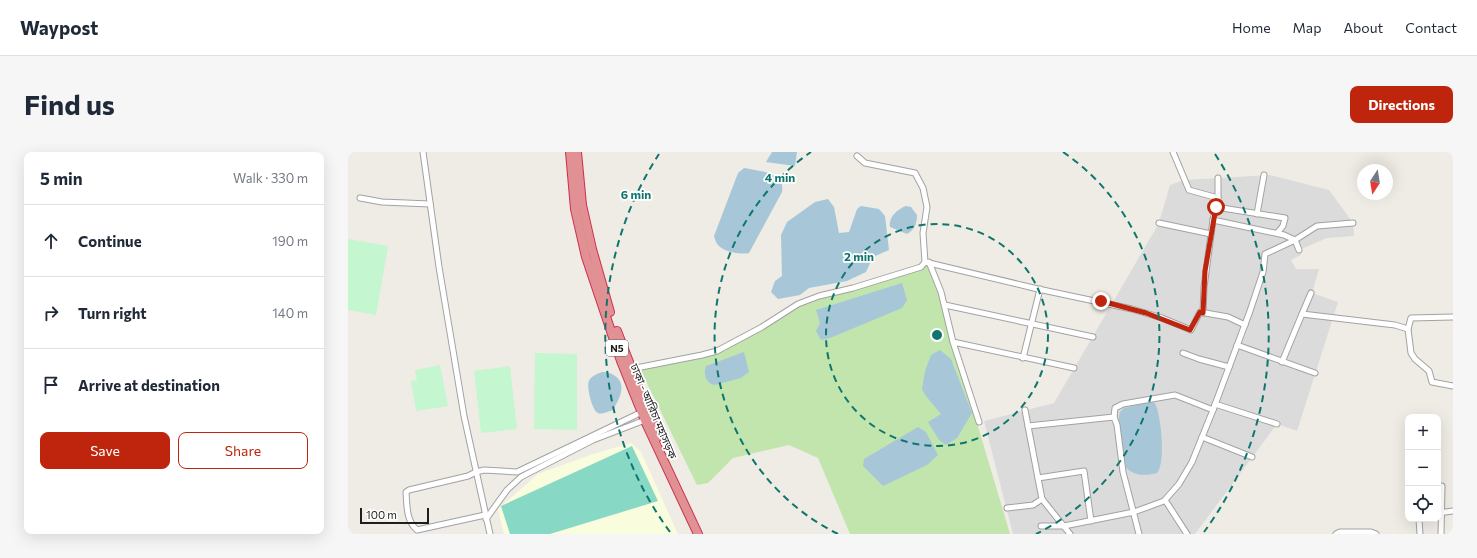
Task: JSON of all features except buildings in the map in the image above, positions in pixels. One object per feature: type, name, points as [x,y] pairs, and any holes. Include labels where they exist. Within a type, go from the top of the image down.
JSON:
[{"type":"highway","name":"ঢাকা - আরিচা মহাসড়ক","points":[[570,152],[575,210],[586,257],[621,361],[644,416],[698,534]]},
{"type":"highway","name":"N5","points":[[577,152],[582,205],[592,249],[612,318],[666,456],[703,534]]},
{"type":"street","points":[[423,152],[447,316],[464,416],[490,534]]},
{"type":"street","points":[[1173,152],[1189,190],[1218,198]]},
{"type":"street","points":[[857,156],[865,163],[915,173],[924,188],[927,207],[923,234],[927,262],[941,292],[953,342],[979,422]]},
{"type":"street","points":[[1257,214],[1264,175]]},
{"type":"street","points":[[1203,313],[1204,287],[1213,220],[1218,198],[1218,178]]},
{"type":"street","points":[[360,198],[382,202],[430,204]]},
{"type":"street","points":[[1216,207],[1284,218],[1283,226],[1278,232]]},
{"type":"street","points":[[1213,220],[1278,232],[1295,240],[1299,250]]},
{"type":"street","points":[[1159,223],[1211,234]]},
{"type":"street","points":[[1041,526],[1064,526],[1134,512],[1165,500],[1179,484],[1192,462],[1245,325],[1263,272],[1265,254],[1295,240],[1317,226],[1353,223]]},
{"type":"street","points":[[927,262],[1132,309],[1162,318],[1190,330],[1200,312],[1228,317],[1245,325]]},
{"type":"street","points":[[631,369],[717,351],[762,328],[798,304],[819,296],[852,288],[921,267],[927,262]]},
{"type":"street","points":[[1023,358],[1040,289]]},
{"type":"street","points":[[1282,362],[1311,293]]},
{"type":"street","points":[[944,306],[1092,337]]},
{"type":"street","points":[[1302,314],[1395,325],[1408,329]]},
{"type":"street","points":[[1453,317],[1411,318],[1408,329],[1411,353],[1415,359],[1429,370],[1432,382],[1453,386]]},
{"type":"street","points":[[953,342],[1074,368]]},
{"type":"street","points":[[1237,345],[1315,373]]},
{"type":"street","points":[[1183,353],[1229,367]]},
{"type":"street","points":[[1139,534],[1123,472],[1117,425],[1114,417],[1115,408],[1123,404],[1175,395],[1213,410]]},
{"type":"street","points":[[1215,404],[1277,424]]},
{"type":"street","points":[[1025,410],[1042,499],[1070,534]]},
{"type":"street","points":[[644,416],[521,477],[507,490],[486,517],[417,530],[412,526],[407,510],[406,492],[409,490],[468,476],[484,470],[517,472],[644,416]]},
{"type":"street","points":[[1028,426],[1114,417]]},
{"type":"street","points":[[1202,437],[1252,457]]},
{"type":"street","points":[[1038,478],[1084,471],[1091,521]]},
{"type":"street","points":[[1441,500],[1442,486]]},
{"type":"street","points":[[1007,508],[1033,505],[1042,499]]},
{"type":"street","points":[[1165,500],[1187,534]]},
{"type":"street","points":[[1441,513],[1453,511]]},
{"type":"street","points":[[1419,522],[1420,534]]},
{"type":"street","points":[[1440,522],[1441,534]]},
{"type":"street","points":[[1336,534],[1340,532],[1371,532],[1376,534]]},
{"type":"shaded area","points":[[1270,175],[1329,190],[1353,223],[1354,236],[1327,238],[1299,250],[1301,255],[1291,260],[1296,269],[1319,269],[1312,293],[1338,302],[1297,431],[1277,424],[1195,534],[1013,534],[984,421],[1054,403],[1159,223],[1170,185],[1184,180]]},
{"type":"shaded area","points":[[631,443],[641,452],[678,534],[504,534],[498,509],[538,474],[590,455]]},
{"type":"green space","points":[[348,239],[388,246],[376,315],[348,310]]},
{"type":"green space","points":[[929,262],[1010,534],[850,534],[818,458],[789,445],[733,458],[708,483],[697,485],[639,367],[717,351],[810,300]]},
{"type":"green space","points":[[535,353],[577,354],[577,430],[534,429]]},
{"type":"green space","points":[[440,365],[448,406],[416,411],[411,381],[417,380],[415,370]]},
{"type":"green space","points":[[510,366],[517,429],[481,433],[474,371]]},
{"type":"green space","points":[[632,446],[658,501],[550,534],[510,534],[501,506]]},
{"type":"water","points":[[772,152],[797,152],[795,166],[766,162]]},
{"type":"water","points":[[744,168],[775,176],[780,180],[782,192],[749,253],[742,254],[724,249],[717,243],[714,236],[738,173]]},
{"type":"water","points":[[828,199],[834,207],[839,233],[849,232],[857,209],[861,206],[879,209],[885,216],[889,250],[873,257],[866,272],[847,281],[809,288],[800,295],[778,299],[771,292],[775,281],[782,276],[781,235],[787,222],[815,202]]},
{"type":"water","points":[[906,206],[911,207],[917,215],[915,226],[907,234],[890,227],[894,214]]},
{"type":"water","points":[[902,283],[907,300],[902,308],[830,338],[821,340],[816,331],[820,323],[816,310]]},
{"type":"water","points":[[940,350],[951,359],[972,413],[957,438],[946,445],[939,440],[928,422],[941,414],[925,395],[922,389],[925,371],[931,355]]},
{"type":"water","points":[[744,352],[749,372],[741,378],[715,385],[707,381],[705,375],[706,366]]},
{"type":"water","points":[[602,372],[610,373],[617,377],[621,383],[621,392],[613,410],[598,413],[592,403],[588,383],[593,376]]},
{"type":"water","points":[[1151,402],[1155,403],[1161,428],[1162,450],[1160,468],[1157,473],[1149,475],[1136,474],[1126,467],[1118,421],[1120,412],[1124,408]]},
{"type":"water","points":[[918,427],[926,432],[938,455],[927,465],[883,486],[863,466],[864,459]]},
{"type":"route","points":[[1101,301],[1162,318],[1190,330],[1200,312],[1203,313],[1205,271],[1216,207]]}]
